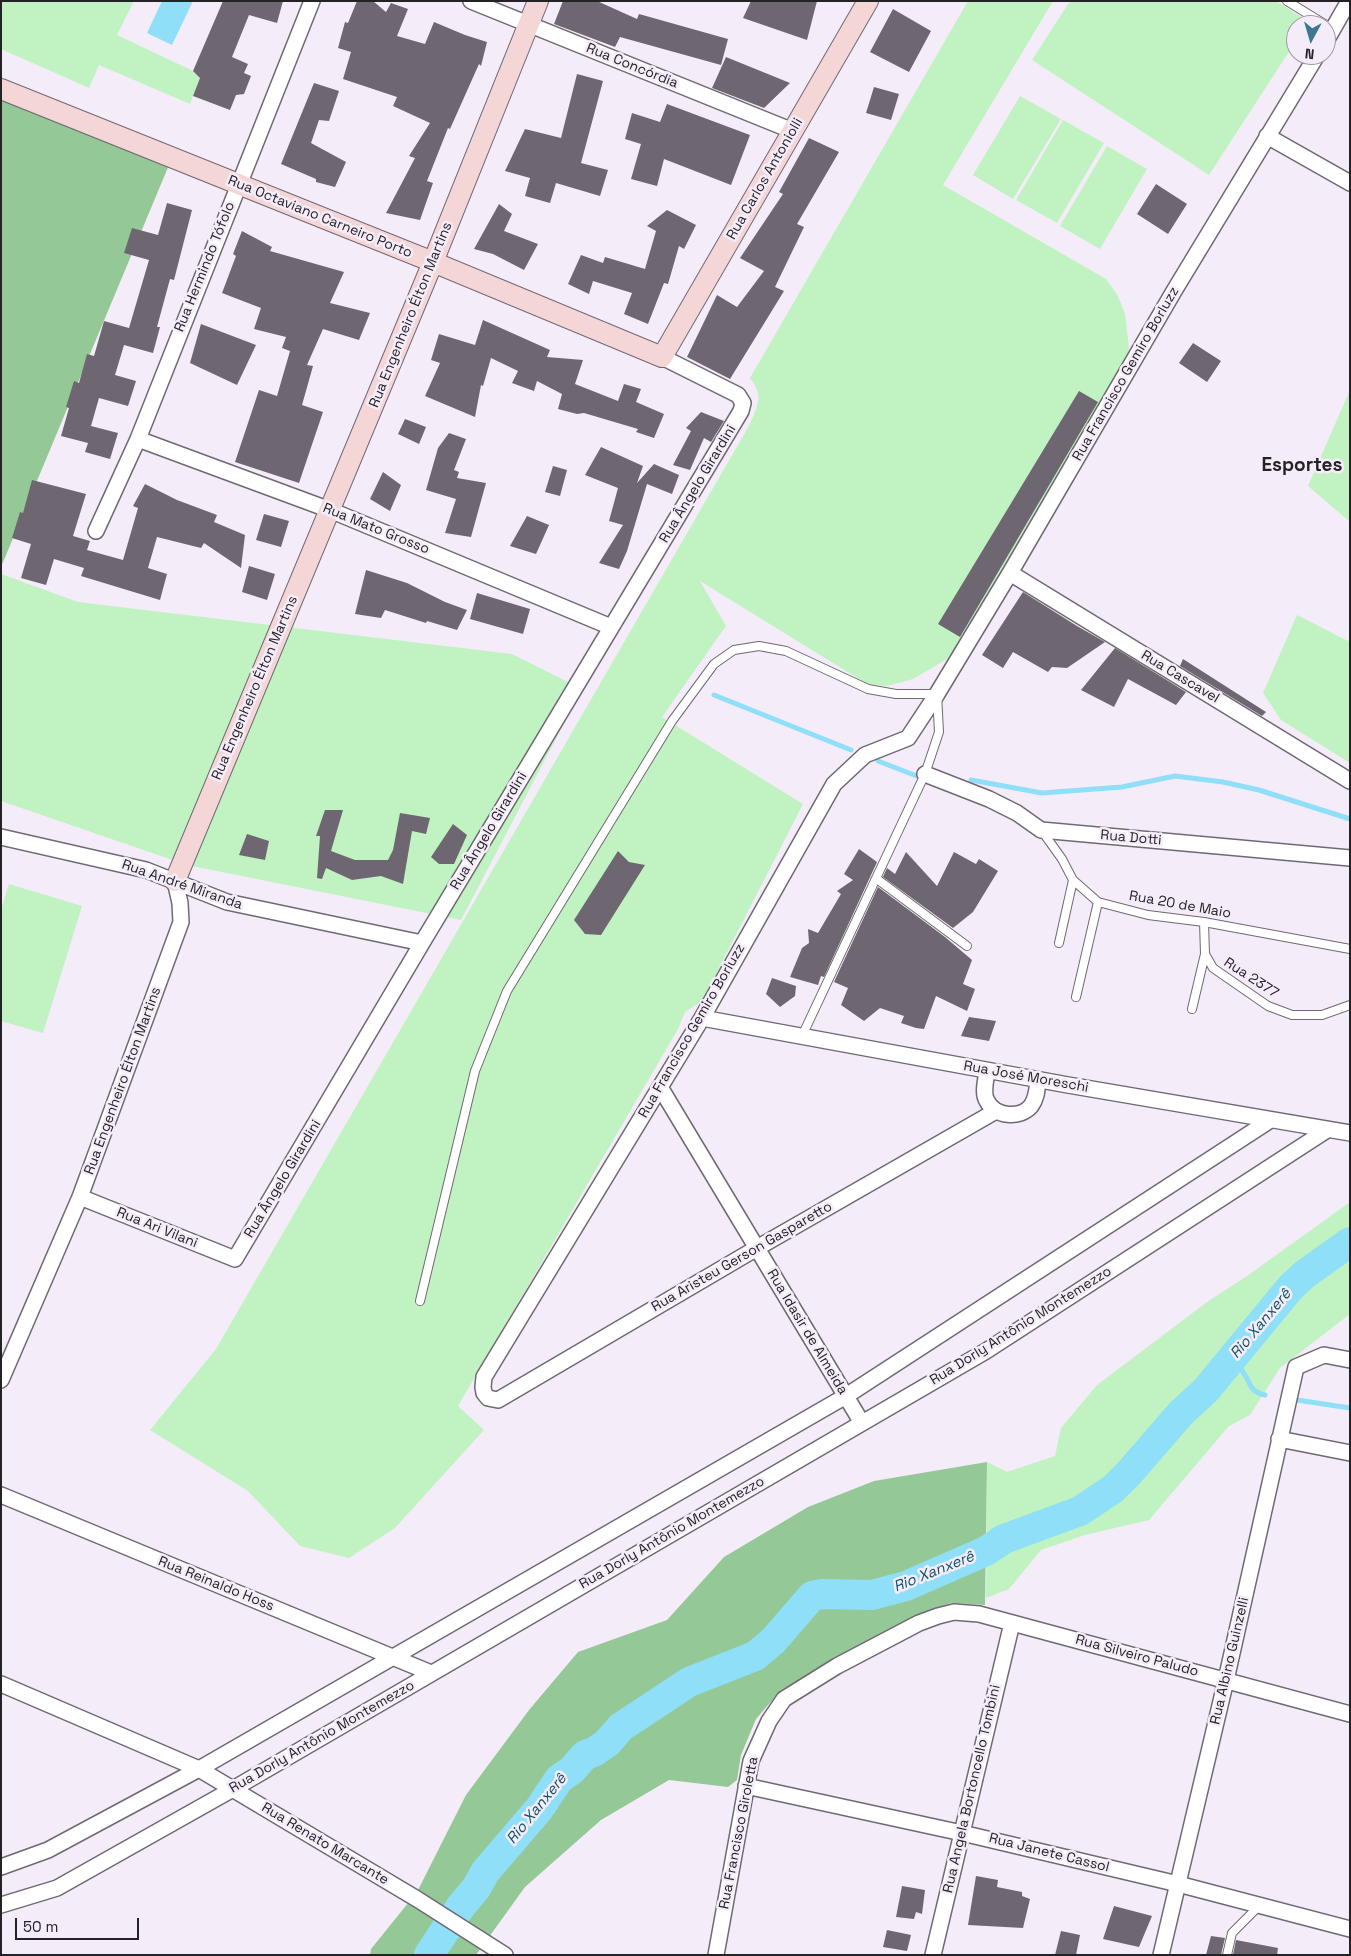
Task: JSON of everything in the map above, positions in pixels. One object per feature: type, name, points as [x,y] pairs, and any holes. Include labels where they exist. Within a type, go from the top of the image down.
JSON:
[{"type":"street","name":"Rua Hermindo Tófolo","points":[[96,531],[138,439],[312,1]]},
{"type":"street","name":"Rua Concórdia","points":[[471,1],[793,131]]},
{"type":"street","name":"Rua Engenheiro Élton Martins","points":[[1,1380],[80,1197],[181,922],[180,903],[175,881],[433,262],[538,1]]},
{"type":"street","name":"Rua Carlos Antoniolli","points":[[662,357],[868,1]]},
{"type":"street","points":[[1336,19],[1349,1]]},
{"type":"street","name":"Rua Francisco Gemiro Borluzz","points":[[488,1398],[483,1387],[484,1377],[702,1018],[834,784],[865,755],[908,738],[937,694],[1010,573],[1170,298],[1311,65]]},
{"type":"street","name":"Rua Octaviano Carneiro Porto","points":[[1,89],[433,262],[662,357],[738,395],[742,403]]},
{"type":"street","points":[[1267,136],[1350,183]]},
{"type":"street","name":"Rua Ângelo Girardini","points":[[235,1259],[741,411],[742,403]]},
{"type":"street","name":"Rua Mato Grosso","points":[[138,439],[330,510],[611,627]]},
{"type":"street","name":"Rua Cascavel","points":[[1010,573],[1350,781]]},
{"type":"street","points":[[925,774],[989,799],[1017,813],[1041,830]]},
{"type":"street","name":"Rua Dotti","points":[[1041,830],[1350,858]]},
{"type":"street","name":"Rua André Miranda","points":[[1,837],[146,870],[227,902],[422,944]]},
{"type":"street","name":"Rua José Moreschi","points":[[702,1018],[987,1071],[1269,1121],[1350,1133]]},
{"type":"street","points":[[987,1071],[985,1095],[987,1102],[996,1111],[1010,1114],[1018,1114],[1032,1105],[1036,1095],[1038,1080]]},
{"type":"street","name":"Rua Idasir de Almeida","points":[[660,1088],[862,1422]]},
{"type":"street","name":"Rua Aristeu Gerson Gasparetto","points":[[488,1398],[498,1400],[996,1111]]},
{"type":"street","points":[[1,1867],[48,1850],[199,1770],[846,1396],[1269,1121]]},
{"type":"street","name":"Rua Dorly Antônio Montemezzo","points":[[1,1905],[57,1888],[233,1789],[986,1351],[1327,1130]]},
{"type":"street","name":"Rua Ari Vilani","points":[[80,1197],[235,1259]]},
{"type":"street","name":"Rua Albino Guinzelli","points":[[1161,1955],[1226,1680],[1296,1367],[1324,1355],[1350,1360]]},
{"type":"street","points":[[1279,1438],[1350,1453]]},
{"type":"street","name":"Rua Reinaldo Hoss","points":[[1,1495],[431,1673]]},
{"type":"street","name":"Rua Francisco Giroletta","points":[[716,1955],[751,1761],[769,1721],[784,1700],[837,1666],[919,1623],[938,1616],[954,1612],[971,1613],[1012,1623]]},
{"type":"street","name":"Rua Silveiro Paludo","points":[[1012,1623],[1350,1714]]},
{"type":"street","name":"Rua Angela Bortoncello Tombini","points":[[932,1955],[1012,1623]]},
{"type":"street","name":"Rua Renato Marcante","points":[[1,1684],[199,1770],[417,1899],[504,1954]]},
{"type":"street","name":"Rua Janete Cassol","points":[[746,1786],[962,1832],[1178,1884],[1350,1929]]},
{"type":"lane","points":[[1287,1],[1307,15]]},
{"type":"lane","points":[[420,1300],[475,1071],[506,991],[672,721],[714,664],[734,650],[760,646],[786,651],[868,689],[896,694],[937,694],[939,732],[925,774],[802,1036]]},
{"type":"lane","name":"Rua 20 de Maio","points":[[1041,830],[1062,859],[1073,880],[1098,902],[1148,914],[1204,922],[1350,950]]},
{"type":"lane","points":[[876,879],[967,946]]},
{"type":"lane","points":[[1058,943],[1073,880]]},
{"type":"lane","points":[[1076,997],[1098,902]]},
{"type":"lane","points":[[1192,1009],[1205,954],[1204,922]]},
{"type":"lane","name":"Rua 2377","points":[[1205,954],[1213,968],[1268,1006],[1292,1015],[1322,1015],[1350,1005]]},
{"type":"lane","points":[[1227,1955],[1232,1933],[1259,1906]]},
{"type":"green space","points":[[1,1],[134,1],[117,35],[193,71],[200,78],[190,104],[99,65],[89,88],[1,49]]},
{"type":"green space","points":[[968,1],[1053,1],[943,185],[1106,279],[1118,296],[1125,314],[1129,348],[1128,359],[1099,412],[962,638],[947,659],[913,679],[887,686],[867,684],[700,581],[726,626],[662,717],[803,804],[702,1001],[685,1012],[678,1029],[458,1406],[484,1430],[395,1528],[349,1558],[300,1546],[248,1491],[150,1430],[216,1349],[750,424],[757,406],[758,395],[750,378]]},
{"type":"green space","points":[[1070,1],[1276,1],[1298,15],[1286,15],[1286,56],[1209,175],[1032,60]]},
{"type":"green space","points":[[1020,96],[1061,119],[1013,199],[973,175]]},
{"type":"green space","points":[[1,97],[169,165],[1,567]]},
{"type":"green space","points":[[1063,120],[1104,143],[1057,223],[1016,200]]},
{"type":"green space","points":[[1107,146],[1147,169],[1100,249],[1060,226]]},
{"type":"green space","points":[[1350,390],[1350,522],[1308,486]]},
{"type":"green space","points":[[1,574],[78,602],[512,654],[582,689],[461,920],[187,865],[1,801]]},
{"type":"green space","points":[[1297,615],[1348,641],[1350,638],[1350,763],[1281,720],[1263,693]]},
{"type":"green space","points":[[9,884],[82,906],[43,1033],[1,1021],[1,910]]},
{"type":"green space","points":[[1350,1202],[1350,1314],[1280,1368],[1250,1415],[1229,1426],[1149,1520],[1085,1535],[1041,1550],[1009,1589],[986,1598],[987,1462],[1007,1472],[1055,1456],[1061,1428],[1097,1385],[1207,1302],[1247,1276]]},
{"type":"green space","points":[[987,1462],[985,1605],[951,1603],[922,1614],[781,1690],[756,1719],[741,1755],[737,1780],[728,1787],[669,1780],[601,1820],[525,1887],[476,1955],[370,1955],[371,1949],[417,1892],[466,1795],[529,1710],[578,1652],[667,1620],[724,1557],[808,1507],[874,1481]]},
{"type":"water","points":[[162,1],[193,1],[172,45],[147,33]]},
{"type":"building","points":[[223,1],[283,1],[277,23],[249,15],[232,57],[248,64],[244,73],[251,76],[244,94],[236,95],[230,110],[193,96],[200,78],[193,71]]},
{"type":"building","points":[[357,1],[373,1],[386,12],[391,3],[408,9],[397,36],[425,44],[434,22],[487,42],[481,66],[479,64],[450,129],[448,128],[427,181],[433,183],[420,220],[386,213],[415,158],[409,156],[430,123],[393,106],[397,97],[343,79],[351,52],[338,48],[345,22],[348,23]]},
{"type":"building","points":[[563,1],[597,1],[637,19],[639,14],[728,39],[721,65],[620,37],[615,47],[554,24]]},
{"type":"building","points":[[751,1],[817,1],[807,40],[743,18]]},
{"type":"building","points":[[893,9],[931,31],[909,72],[870,52]]},
{"type":"building","points":[[726,57],[790,83],[764,108],[712,88]]},
{"type":"building","points":[[577,74],[603,81],[581,163],[608,170],[600,196],[556,183],[550,203],[525,196],[530,178],[505,171],[525,129],[561,138]]},
{"type":"building","points":[[314,83],[339,91],[329,121],[319,120],[311,143],[346,162],[335,187],[316,182],[316,179],[281,164]]},
{"type":"building","points":[[874,87],[899,94],[891,120],[866,113]]},
{"type":"building","points":[[667,104],[750,135],[731,185],[664,159],[657,186],[631,179],[641,144],[625,139],[632,113],[660,122]]},
{"type":"building","points":[[809,138],[839,152],[797,224],[804,227],[775,287],[784,291],[730,379],[687,357],[717,295],[737,307],[764,271],[740,258],[783,194],[779,192]]},
{"type":"building","points":[[1156,184],[1187,204],[1168,234],[1137,214]]},
{"type":"building","points":[[167,203],[192,210],[174,280],[170,279],[157,327],[160,327],[153,353],[124,345],[115,375],[136,381],[128,406],[99,398],[91,426],[118,433],[110,459],[85,452],[88,443],[61,436],[69,408],[66,407],[74,381],[79,383],[87,354],[94,356],[104,321],[129,328],[149,260],[124,253],[132,228],[158,235]]},
{"type":"building","points":[[499,204],[512,214],[504,231],[538,244],[524,270],[493,254],[474,249]]},
{"type":"building","points":[[667,210],[696,225],[684,249],[679,246],[668,284],[664,283],[648,324],[624,314],[632,293],[593,281],[589,294],[568,284],[581,255],[603,263],[605,257],[645,269],[656,231],[647,226]]},
{"type":"building","points":[[242,231],[272,247],[270,251],[344,272],[330,303],[370,313],[359,340],[323,329],[307,365],[313,366],[302,405],[323,412],[299,483],[235,462],[259,390],[277,396],[290,351],[282,348],[286,337],[254,329],[261,308],[222,293],[236,256],[233,254]]},
{"type":"building","points":[[483,320],[550,350],[547,357],[583,360],[575,384],[618,401],[624,384],[641,389],[636,402],[664,414],[654,438],[636,432],[638,429],[584,413],[577,414],[558,409],[562,394],[537,381],[534,391],[512,383],[518,371],[491,358],[483,386],[481,385],[475,417],[425,396],[440,363],[431,360],[439,334],[475,345]]},
{"type":"building","points":[[201,324],[256,345],[237,385],[190,363]]},
{"type":"building","points":[[1193,343],[1221,361],[1207,382],[1179,363]]},
{"type":"building","points":[[1079,391],[1098,402],[960,637],[938,624]]},
{"type":"building","points":[[701,412],[724,421],[711,442],[704,438],[690,470],[673,465],[691,431],[686,428]]},
{"type":"building","points":[[405,419],[426,427],[419,444],[398,434]]},
{"type":"building","points":[[449,433],[466,439],[454,470],[459,472],[457,478],[486,483],[471,537],[445,533],[456,499],[426,490],[438,448]]},
{"type":"building","points":[[601,447],[643,466],[637,483],[654,464],[679,475],[672,494],[647,484],[627,551],[619,569],[599,563],[623,525],[609,521],[618,488],[585,475]]},
{"type":"building","points":[[553,466],[567,470],[560,496],[545,492]]},
{"type":"building","points":[[383,472],[401,485],[390,511],[370,499]]},
{"type":"building","points":[[32,480],[86,494],[73,536],[90,541],[87,550],[123,560],[138,508],[133,506],[145,484],[177,500],[217,515],[214,522],[245,535],[241,568],[204,543],[201,548],[157,537],[148,568],[167,574],[160,600],[81,576],[84,568],[54,559],[46,585],[21,578],[31,544],[12,538],[20,512],[23,513]]},
{"type":"building","points":[[264,514],[289,521],[281,547],[256,540]]},
{"type":"building","points":[[527,516],[549,525],[536,554],[510,546]]},
{"type":"building","points":[[249,566],[275,574],[267,600],[242,592]]},
{"type":"building","points":[[366,570],[407,583],[445,602],[467,610],[457,630],[427,621],[426,623],[385,610],[381,618],[355,614]]},
{"type":"building","points":[[1023,592],[1105,642],[1067,668],[1052,667],[1048,672],[1013,652],[1003,668],[982,655]]},
{"type":"building","points":[[477,593],[530,609],[523,634],[470,619]]},
{"type":"building","points":[[1115,648],[1186,692],[1176,705],[1128,679],[1114,707],[1081,690]]},
{"type":"building","points":[[1183,659],[1266,712],[1262,716],[1180,666]]},
{"type":"building","points":[[325,810],[343,810],[331,851],[355,860],[388,860],[393,850],[400,813],[430,818],[426,834],[412,831],[403,884],[381,876],[352,880],[326,868],[322,879],[317,878],[320,836],[316,836]]},
{"type":"building","points":[[453,824],[467,835],[454,864],[439,864],[431,857]]},
{"type":"building","points":[[247,834],[269,841],[265,860],[239,855]]},
{"type":"building","points":[[859,849],[877,862],[824,977],[821,976],[818,985],[790,977],[802,948],[809,943],[808,929],[818,933],[841,894],[837,891],[853,880],[844,874]]},
{"type":"building","points":[[618,851],[629,862],[645,865],[601,935],[585,934],[574,920]]},
{"type":"building","points":[[906,852],[937,886],[954,852],[976,864],[979,859],[998,871],[973,912],[953,928],[883,877],[887,868],[895,874]]},
{"type":"building","points":[[878,887],[945,937],[972,960],[963,984],[975,989],[967,1011],[936,996],[924,1029],[901,1023],[904,1016],[880,1008],[864,1021],[841,1005],[848,988],[834,982]]},
{"type":"building","points":[[772,978],[796,986],[795,996],[780,1007],[766,994]]},
{"type":"building","points":[[969,1017],[996,1021],[989,1041],[961,1036]]},
{"type":"building","points":[[976,1876],[998,1880],[997,1887],[1022,1892],[1022,1896],[1030,1899],[1023,1928],[968,1925]]},
{"type":"building","points":[[902,1886],[925,1890],[922,1914],[916,1912],[914,1919],[896,1917]]},
{"type":"building","points":[[1114,1906],[1152,1916],[1139,1947],[1103,1939]]},
{"type":"building","points":[[887,1930],[911,1935],[907,1951],[883,1947]]},
{"type":"building","points":[[1061,1931],[1080,1935],[1076,1955],[1055,1955]]},
{"type":"building","points":[[1211,1936],[1225,1938],[1221,1955],[1206,1955]]},
{"type":"building","points":[[1236,1940],[1278,1948],[1277,1955],[1233,1955]]},
{"type":"waterway","points":[[714,695],[851,750]]},
{"type":"waterway","points":[[878,761],[922,778]]},
{"type":"waterway","points":[[971,780],[1042,793],[1122,787],[1175,776],[1223,782],[1259,790],[1350,819]]},
{"type":"waterway","name":"Rio Xanxerê","points":[[429,1955],[461,1906],[477,1887],[485,1872],[539,1809],[559,1779],[572,1770],[585,1755],[594,1752],[607,1743],[621,1727],[689,1682],[755,1656],[773,1641],[812,1596],[822,1594],[872,1595],[906,1586],[986,1551],[1004,1539],[1080,1511],[1113,1489],[1129,1473],[1181,1413],[1206,1390],[1290,1288],[1305,1274],[1350,1242]]},
{"type":"waterway","points":[[1233,1359],[1253,1389],[1265,1395]]},
{"type":"waterway","points":[[1297,1400],[1350,1408]]},
{"type":"district","name":"Esportes","points":[[1302,466]]}]
